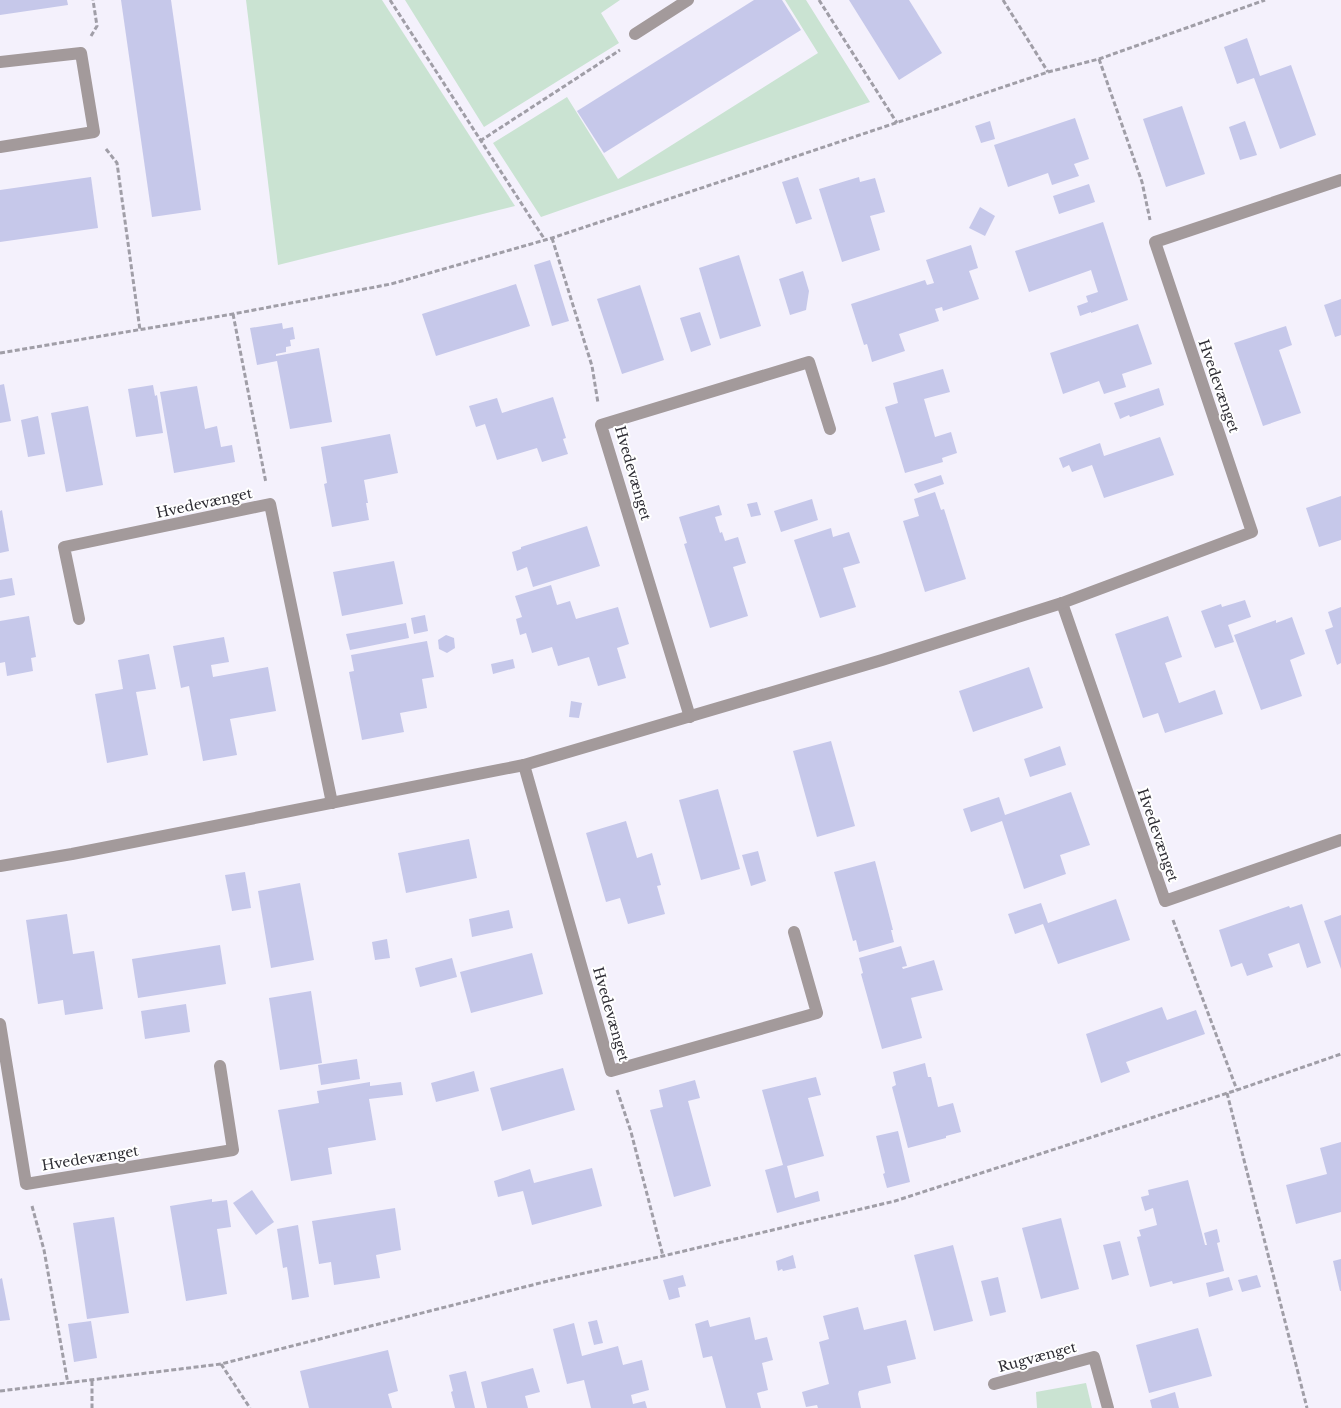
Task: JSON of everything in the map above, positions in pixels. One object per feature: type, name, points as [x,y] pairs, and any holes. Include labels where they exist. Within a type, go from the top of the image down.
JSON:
[{"type":"street","points":[[635,34],[688,0]]},
{"type":"street","points":[[0,62],[81,53],[94,132],[0,147]]},
{"type":"street","points":[[1155,242],[1341,180]]},
{"type":"street","name":"Hvedevænget","points":[[0,866],[72,854],[524,765],[882,660],[1062,603],[1252,532],[1155,242]]},
{"type":"street","name":"Hvedevænget","points":[[690,717],[601,425],[809,362],[830,430]]},
{"type":"street","name":"Hvedevænget","points":[[79,619],[64,547],[270,504],[332,802]]},
{"type":"street","name":"Hvedevænget","points":[[1062,603],[1166,901],[1341,840]]},
{"type":"street","name":"Hvedevænget","points":[[524,765],[611,1071],[817,1013],[794,932]]},
{"type":"street","name":"Hvedevænget","points":[[0,1024],[26,1184],[233,1150],[220,1066]]},
{"type":"street","name":"Rugvænget","points":[[994,1384],[1094,1357],[1108,1408]]},
{"type":"path","points":[[81,53],[97,26],[93,0]]},
{"type":"path","points":[[390,0],[545,240]]},
{"type":"path","points":[[819,0],[897,123]]},
{"type":"path","points":[[1003,0],[1048,72]]},
{"type":"path","points":[[0,352],[233,314],[391,284],[552,238],[1048,72],[1099,59],[1265,0]]},
{"type":"path","points":[[480,140],[625,47],[635,34]]},
{"type":"path","points":[[1099,59],[1142,182],[1155,242]]},
{"type":"path","points":[[94,132],[117,163],[140,330]]},
{"type":"path","points":[[552,238],[592,366],[601,425]]},
{"type":"path","points":[[233,314],[270,504]]},
{"type":"path","points":[[1166,901],[1237,1090]]},
{"type":"path","points":[[0,1391],[222,1364],[548,1281],[896,1201],[1237,1090],[1341,1054]]},
{"type":"path","points":[[611,1071],[631,1132],[663,1256]]},
{"type":"path","points":[[1226,1093],[1307,1408]]},
{"type":"path","points":[[26,1184],[44,1250],[68,1384]]},
{"type":"path","points":[[222,1364],[250,1408]]},
{"type":"path","points":[[92,1381],[92,1408]]},
{"type":"green space","points":[[246,0],[382,0],[515,206],[278,265]]},
{"type":"green space","points":[[405,0],[620,0],[601,13],[619,43],[484,127]]},
{"type":"green space","points":[[785,0],[806,0],[870,102],[541,217],[493,143],[567,97],[618,179],[818,53]]},
{"type":"green space","points":[[1086,1383],[1092,1408],[1037,1408],[1036,1392]]},
{"type":"building","points":[[0,0],[67,0],[68,5],[0,15]]},
{"type":"building","points":[[121,0],[171,0],[201,210],[152,217]]},
{"type":"building","points":[[754,0],[782,0],[801,30],[604,153],[577,111]]},
{"type":"building","points":[[849,0],[909,0],[942,53],[899,80]]},
{"type":"building","points":[[1247,38],[1260,76],[1291,65],[1316,135],[1280,149],[1254,78],[1237,84],[1224,47]]},
{"type":"building","points":[[1182,106],[1205,174],[1166,187],[1143,119]]},
{"type":"building","points":[[1075,118],[1089,159],[1074,164],[1079,176],[1052,185],[1048,173],[1008,187],[994,145]]},
{"type":"building","points":[[990,121],[995,139],[981,143],[975,126]]},
{"type":"building","points":[[1245,121],[1257,155],[1240,160],[1229,127]]},
{"type":"building","points":[[91,177],[98,228],[0,242],[0,190]]},
{"type":"building","points":[[798,177],[812,219],[796,224],[782,182]]},
{"type":"building","points":[[859,177],[860,182],[875,178],[885,212],[870,216],[880,250],[842,262],[819,189]]},
{"type":"building","points":[[1089,184],[1095,202],[1059,214],[1053,196]]},
{"type":"building","points":[[980,207],[995,216],[985,236],[969,228]]},
{"type":"building","points":[[1103,222],[1128,300],[1080,316],[1077,306],[1088,302],[1086,296],[1098,292],[1091,270],[1029,292],[1015,251]]},
{"type":"building","points":[[971,245],[978,268],[969,271],[979,299],[943,311],[942,307],[935,309],[939,321],[899,334],[905,351],[872,362],[867,344],[864,345],[851,304],[925,280],[927,285],[934,283],[926,260]]},
{"type":"building","points":[[739,255],[761,326],[720,339],[699,268]]},
{"type":"building","points":[[550,260],[569,321],[552,326],[534,265]]},
{"type":"building","points":[[803,271],[809,291],[806,310],[790,315],[779,279]]},
{"type":"building","points":[[516,284],[530,326],[436,356],[422,314]]},
{"type":"building","points":[[640,285],[664,360],[622,374],[597,299]]},
{"type":"building","points":[[1341,299],[1341,335],[1335,337],[1324,305]]},
{"type":"building","points":[[700,312],[711,345],[691,352],[680,318]]},
{"type":"building","points":[[282,323],[283,329],[293,327],[295,339],[290,340],[291,346],[286,347],[286,352],[276,354],[276,356],[319,348],[332,422],[290,429],[277,361],[257,365],[250,328]]},
{"type":"building","points":[[1138,324],[1152,364],[1122,374],[1126,387],[1104,394],[1099,381],[1063,394],[1050,353]]},
{"type":"building","points":[[1286,326],[1292,345],[1279,350],[1301,413],[1263,426],[1234,343]]},
{"type":"building","points":[[943,369],[950,392],[924,399],[935,437],[951,432],[957,453],[942,458],[943,462],[905,473],[885,407],[898,403],[893,383]]},
{"type":"building","points":[[4,384],[11,421],[0,423],[0,385]]},
{"type":"building","points":[[153,385],[155,396],[157,395],[163,433],[136,437],[128,389]]},
{"type":"building","points":[[197,386],[205,429],[217,426],[221,447],[232,445],[235,462],[174,473],[160,392]]},
{"type":"building","points":[[1159,388],[1164,405],[1120,419],[1114,403]]},
{"type":"building","points":[[553,397],[566,438],[563,439],[568,454],[542,462],[537,448],[497,460],[485,424],[476,427],[469,406],[497,398],[502,413]]},
{"type":"building","points":[[88,406],[103,485],[66,492],[51,413]]},
{"type":"building","points":[[38,416],[45,454],[28,457],[21,420]]},
{"type":"building","points":[[390,434],[398,473],[364,480],[369,520],[332,527],[324,484],[327,483],[321,447]]},
{"type":"building","points":[[1160,437],[1174,475],[1104,498],[1092,465],[1072,472],[1069,465],[1063,468],[1059,458],[1100,443],[1104,456]]},
{"type":"building","points":[[941,475],[944,484],[918,493],[914,484]]},
{"type":"building","points":[[935,492],[941,510],[944,509],[966,579],[925,592],[903,521],[919,516],[914,499]]},
{"type":"building","points":[[1341,496],[1341,540],[1319,547],[1306,508]]},
{"type":"building","points":[[812,499],[818,520],[781,532],[774,511]]},
{"type":"building","points":[[757,502],[761,515],[751,517],[747,504]]},
{"type":"building","points":[[719,505],[722,515],[715,517],[720,533],[722,532],[725,541],[738,537],[746,563],[733,567],[748,616],[710,628],[684,544],[687,543],[679,517]]},
{"type":"building","points":[[2,510],[9,551],[0,553],[0,511]]},
{"type":"building","points":[[587,526],[600,566],[533,587],[527,567],[517,571],[512,552],[521,549],[521,547]]},
{"type":"building","points":[[831,528],[833,537],[849,532],[860,563],[843,568],[856,607],[820,618],[794,540]]},
{"type":"building","points":[[394,561],[403,604],[342,616],[333,572]]},
{"type":"building","points":[[12,578],[15,595],[0,598],[0,580]]},
{"type":"building","points":[[551,585],[557,605],[570,601],[576,619],[618,607],[629,644],[617,648],[626,678],[598,686],[589,657],[558,666],[552,647],[532,653],[526,633],[520,635],[516,619],[522,617],[515,596]]},
{"type":"building","points":[[1245,600],[1251,617],[1228,625],[1234,642],[1215,648],[1201,611],[1221,604],[1222,607]]},
{"type":"building","points":[[1341,607],[1341,663],[1337,665],[1325,630],[1333,627],[1328,612]]},
{"type":"building","points":[[425,615],[428,631],[414,634],[411,618]]},
{"type":"building","points":[[29,616],[36,657],[31,658],[33,671],[7,676],[5,662],[0,663],[0,621]]},
{"type":"building","points":[[1168,616],[1182,657],[1165,663],[1179,703],[1215,690],[1223,714],[1165,733],[1158,713],[1143,718],[1115,634]]},
{"type":"building","points":[[1292,617],[1305,654],[1290,660],[1302,696],[1261,710],[1234,635],[1276,620],[1276,623]]},
{"type":"building","points":[[406,623],[409,638],[350,650],[346,634]]},
{"type":"building","points":[[446,635],[454,638],[455,648],[447,653],[439,649],[438,640]]},
{"type":"building","points":[[224,637],[229,662],[211,665],[213,677],[268,667],[276,711],[230,719],[237,755],[203,761],[189,686],[181,688],[173,646]]},
{"type":"building","points":[[427,641],[434,677],[422,679],[427,708],[400,713],[404,732],[362,740],[349,672],[354,671],[351,655]]},
{"type":"building","points":[[149,654],[156,689],[136,692],[148,755],[107,763],[95,694],[123,689],[118,660]]},
{"type":"building","points":[[513,659],[515,668],[493,674],[491,664]]},
{"type":"building","points":[[1029,667],[1043,708],[973,732],[959,691]]},
{"type":"building","points":[[571,701],[582,703],[579,718],[569,717]]},
{"type":"building","points":[[831,741],[855,826],[817,837],[793,751]]},
{"type":"building","points":[[1060,746],[1066,765],[1030,777],[1024,759]]},
{"type":"building","points":[[718,789],[740,869],[701,880],[679,800]]},
{"type":"building","points":[[1071,792],[1090,845],[1060,855],[1066,874],[1024,889],[1002,821],[971,832],[963,809],[999,797],[1005,815]]},
{"type":"building","points":[[626,821],[637,858],[652,853],[661,885],[657,886],[665,914],[628,924],[620,898],[606,902],[586,833]]},
{"type":"building","points":[[469,839],[477,878],[406,893],[398,853]]},
{"type":"building","points":[[758,851],[766,881],[751,886],[742,855]]},
{"type":"building","points":[[875,861],[893,930],[891,930],[894,942],[859,952],[856,940],[853,941],[834,872]]},
{"type":"building","points":[[245,872],[251,908],[232,911],[225,875]]},
{"type":"building","points":[[300,883],[314,960],[271,968],[258,891]]},
{"type":"building","points":[[1116,899],[1130,940],[1058,964],[1043,924],[1015,934],[1008,914],[1041,903],[1048,923]]},
{"type":"building","points":[[1302,904],[1321,963],[1307,968],[1299,943],[1268,954],[1273,967],[1247,976],[1242,963],[1231,967],[1219,930],[1289,906],[1290,908]]},
{"type":"building","points":[[509,910],[513,928],[472,937],[469,919]]},
{"type":"building","points":[[67,914],[73,954],[94,951],[103,1009],[65,1015],[63,1000],[38,1004],[26,920]]},
{"type":"building","points":[[1341,915],[1341,969],[1324,921]]},
{"type":"building","points":[[387,939],[390,958],[375,960],[372,942]]},
{"type":"building","points":[[220,945],[226,984],[138,998],[132,959]]},
{"type":"building","points":[[901,946],[907,966],[902,967],[903,969],[934,960],[943,990],[911,998],[922,1038],[882,1049],[861,974],[863,973],[859,958]]},
{"type":"building","points":[[532,953],[543,994],[471,1013],[460,972]]},
{"type":"building","points":[[452,958],[457,977],[420,987],[415,968]]},
{"type":"building","points":[[311,991],[322,1063],[280,1070],[269,998]]},
{"type":"building","points":[[186,1004],[190,1032],[145,1039],[141,1011]]},
{"type":"building","points":[[1162,1007],[1167,1020],[1196,1010],[1205,1034],[1126,1062],[1130,1072],[1101,1083],[1086,1034]]},
{"type":"building","points":[[357,1059],[360,1079],[321,1085],[318,1065]]},
{"type":"building","points":[[925,1063],[928,1077],[931,1077],[938,1107],[953,1103],[961,1132],[908,1148],[892,1087],[896,1085],[893,1072]]},
{"type":"building","points":[[563,1068],[575,1110],[502,1131],[490,1088]]},
{"type":"building","points":[[474,1071],[479,1091],[436,1102],[431,1083]]},
{"type":"building","points":[[816,1077],[821,1095],[808,1098],[824,1156],[787,1166],[795,1198],[818,1191],[820,1201],[777,1213],[765,1170],[783,1165],[762,1090]]},
{"type":"building","points":[[695,1080],[700,1098],[688,1101],[711,1186],[674,1197],[650,1110],[663,1107],[659,1090]]},
{"type":"building","points":[[370,1082],[370,1086],[401,1082],[403,1095],[369,1099],[376,1140],[328,1148],[332,1174],[291,1181],[278,1110],[319,1103],[317,1091]]},
{"type":"building","points":[[898,1131],[910,1182],[887,1188],[876,1136]]},
{"type":"building","points":[[1341,1142],[1341,1212],[1296,1224],[1286,1185],[1327,1174],[1320,1148]]},
{"type":"building","points":[[592,1168],[602,1206],[532,1225],[523,1191],[498,1197],[494,1181],[530,1169],[534,1183]]},
{"type":"building","points":[[1188,1180],[1205,1245],[1207,1245],[1204,1233],[1217,1229],[1220,1242],[1217,1243],[1224,1271],[1173,1284],[1172,1281],[1150,1287],[1137,1237],[1141,1236],[1139,1230],[1157,1225],[1153,1208],[1145,1211],[1141,1197],[1149,1195],[1148,1190]]},
{"type":"building","points":[[252,1190],[274,1222],[256,1235],[233,1203]]},
{"type":"building","points":[[212,1199],[212,1202],[227,1200],[231,1227],[217,1229],[227,1294],[186,1301],[170,1206]]},
{"type":"building","points":[[395,1208],[401,1250],[376,1255],[380,1278],[334,1285],[331,1262],[319,1264],[312,1221]]},
{"type":"building","points":[[114,1217],[129,1313],[87,1319],[73,1223]]},
{"type":"building","points":[[1061,1218],[1079,1289],[1041,1299],[1022,1228]]},
{"type":"building","points":[[298,1225],[309,1297],[292,1300],[287,1267],[283,1268],[277,1229]]},
{"type":"building","points":[[1120,1241],[1129,1275],[1112,1280],[1103,1245]]},
{"type":"building","points":[[953,1245],[973,1321],[934,1331],[914,1255]]},
{"type":"building","points":[[793,1255],[796,1268],[778,1271],[776,1261]]},
{"type":"building","points":[[1341,1259],[1341,1291],[1340,1291],[1333,1261]]},
{"type":"building","points":[[683,1275],[686,1286],[678,1288],[680,1297],[669,1300],[663,1280]]},
{"type":"building","points":[[1257,1275],[1261,1287],[1242,1292],[1238,1280]]},
{"type":"building","points":[[998,1277],[1006,1312],[990,1316],[981,1281]]},
{"type":"building","points":[[1229,1277],[1233,1290],[1209,1297],[1206,1283]]},
{"type":"building","points":[[2,1278],[10,1320],[0,1321],[0,1279]]},
{"type":"building","points":[[858,1307],[864,1330],[906,1320],[916,1359],[887,1366],[891,1383],[859,1391],[861,1408],[818,1408],[817,1405],[806,1407],[802,1392],[829,1384],[819,1342],[829,1339],[823,1316]]},
{"type":"building","points":[[750,1317],[755,1340],[767,1337],[773,1360],[762,1363],[768,1390],[757,1393],[761,1408],[726,1408],[712,1356],[703,1358],[695,1324],[708,1320],[710,1327]]},
{"type":"building","points":[[597,1320],[603,1343],[594,1345],[588,1322]]},
{"type":"building","points":[[91,1321],[97,1358],[74,1362],[68,1324]]},
{"type":"building","points":[[574,1323],[582,1356],[618,1346],[623,1365],[642,1360],[649,1390],[631,1395],[633,1404],[645,1401],[647,1408],[591,1408],[584,1380],[567,1384],[553,1329]]},
{"type":"building","points":[[1198,1328],[1212,1376],[1149,1393],[1136,1345]]},
{"type":"building","points":[[388,1350],[398,1391],[388,1394],[392,1408],[309,1408],[300,1371]]},
{"type":"building","points":[[533,1368],[540,1392],[525,1396],[528,1408],[487,1408],[481,1382]]},
{"type":"building","points":[[466,1371],[475,1408],[455,1408],[449,1375]]},
{"type":"building","points":[[1175,1392],[1179,1408],[1152,1408],[1150,1400]]}]
